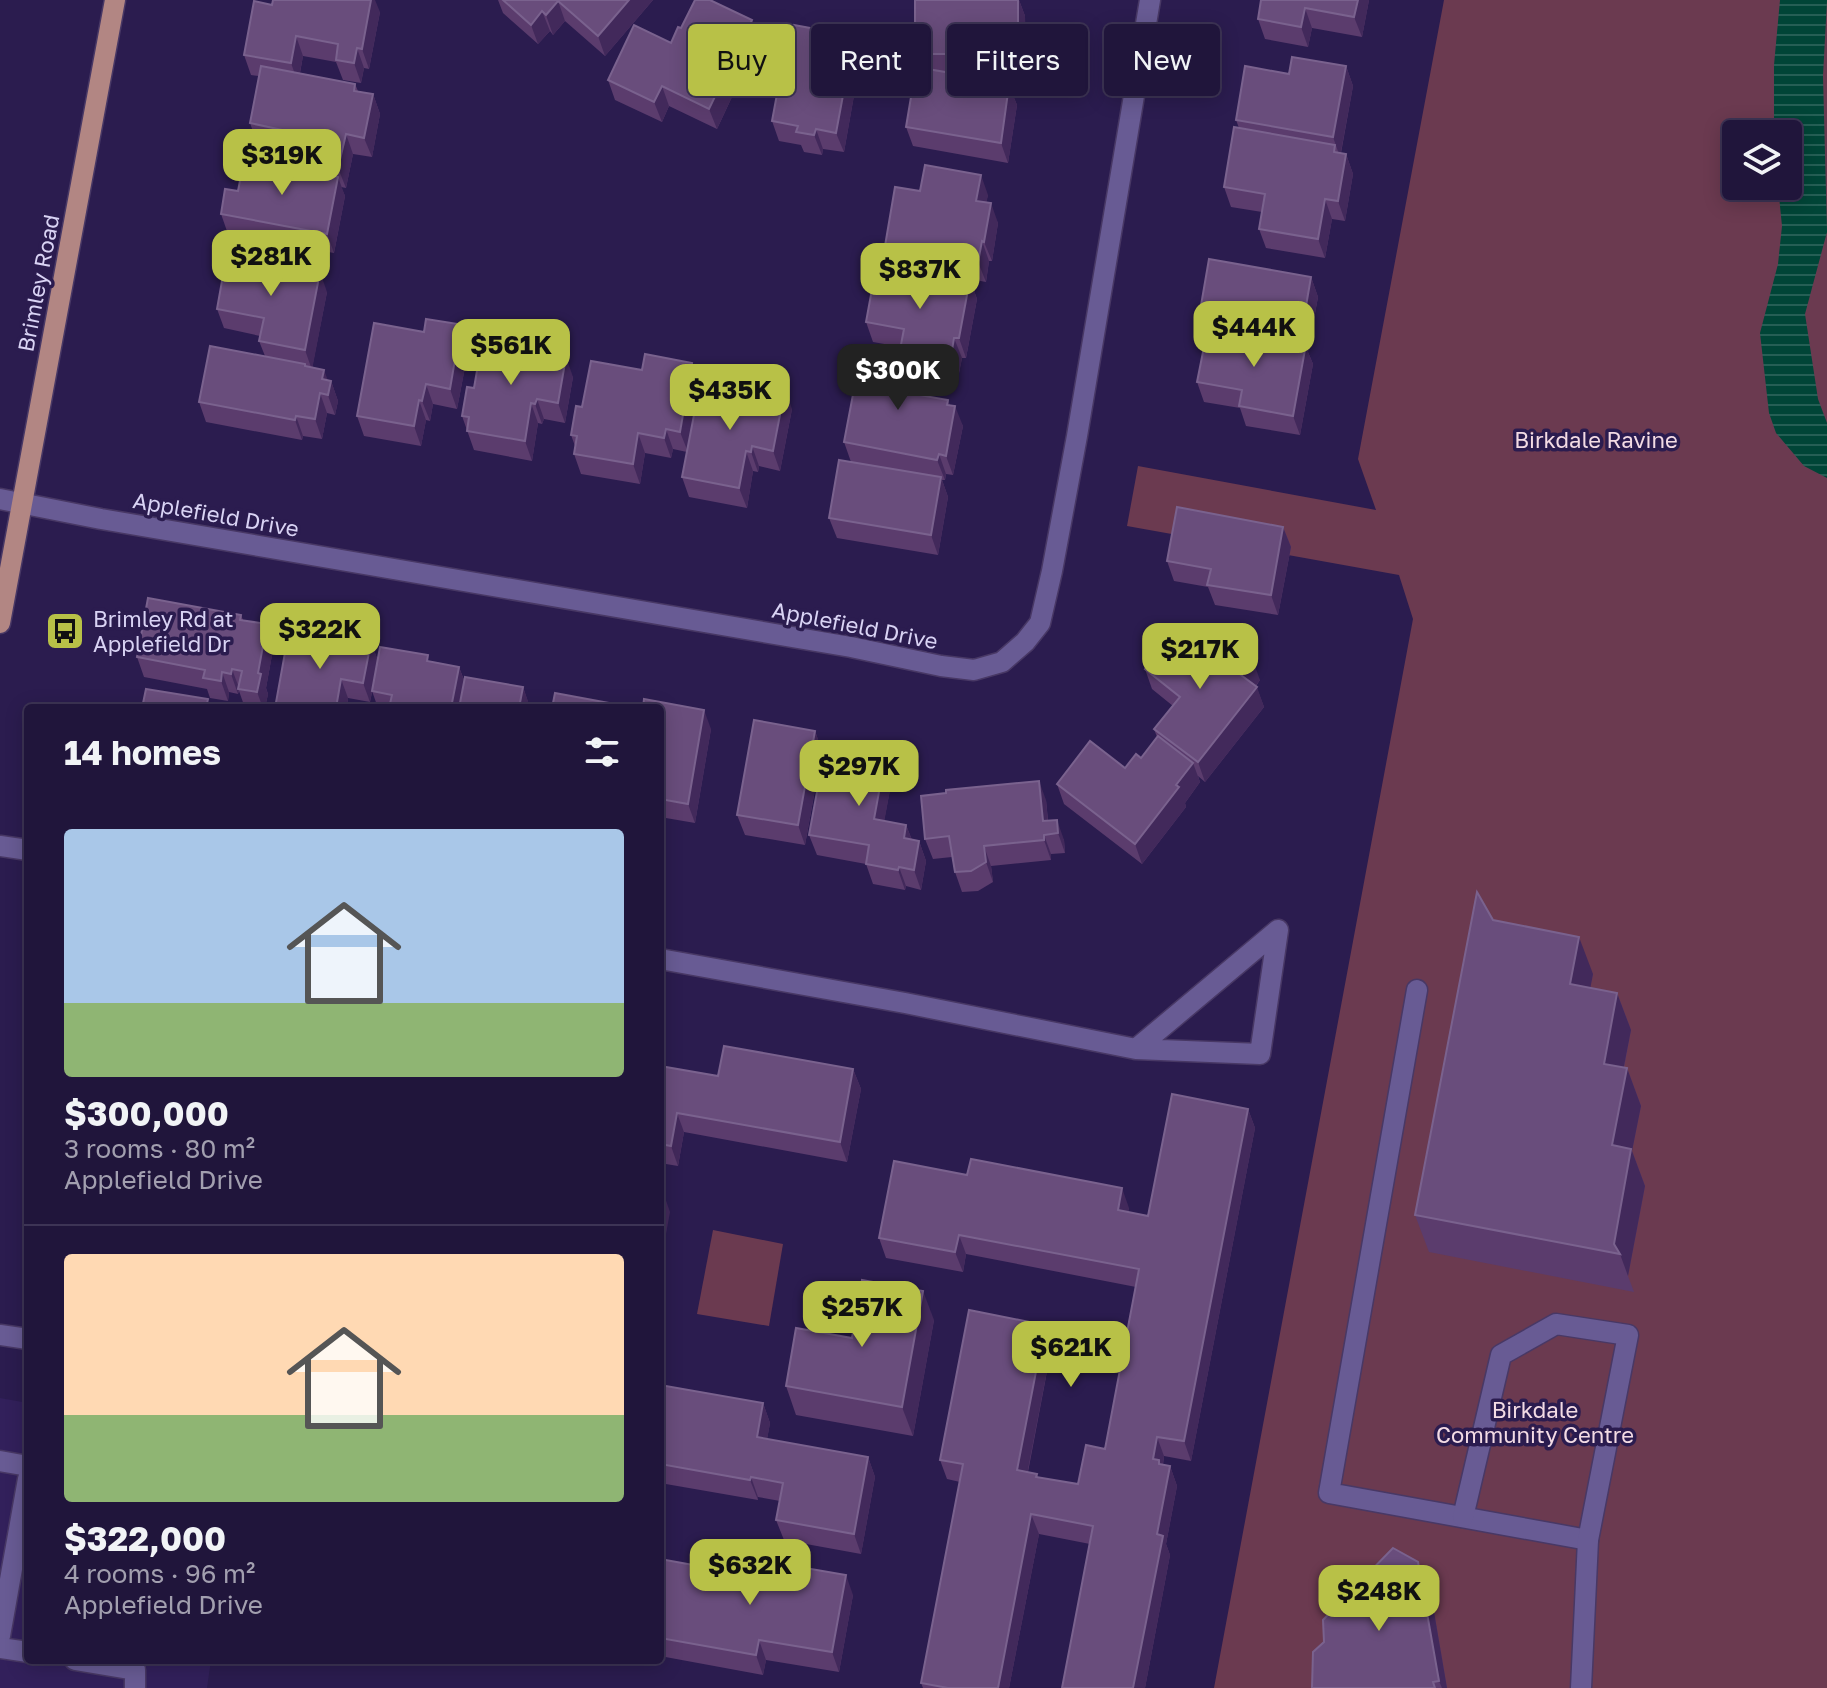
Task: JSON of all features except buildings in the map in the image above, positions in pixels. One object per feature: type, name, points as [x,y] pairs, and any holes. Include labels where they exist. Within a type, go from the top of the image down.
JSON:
[{"type":"main road","name":"Brimley Road","points":[[0,623],[115,0]]},
{"type":"street","name":"Applefield Drive","points":[[0,499],[101,519],[821,641],[941,666],[974,670],[1002,662],[1025,642],[1040,623],[1052,571],[1150,0]]},
{"type":"street","points":[[0,846],[24,849]]},
{"type":"street","points":[[664,960],[1136,1049],[1260,1054],[1278,930],[1136,1049]]},
{"type":"street","points":[[1417,990],[1329,1493],[1588,1540]]},
{"type":"street","points":[[1463,1517],[1501,1355],[1556,1324],[1628,1335],[1588,1540],[1581,1688]]},
{"type":"street","points":[[0,1335],[24,1338]]},
{"type":"street","points":[[0,1461],[24,1465]]},
{"type":"street","points":[[0,1636],[24,1534]]},
{"type":"street","points":[[0,1648],[24,1651]]},
{"type":"street","points":[[93,1664],[135,1673]]},
{"type":"shaded area","points":[[1780,0],[1827,0],[1823,76],[1827,232],[1805,314],[1818,399],[1827,423],[1827,478],[1804,466],[1776,433],[1769,413],[1760,333],[1778,264],[1782,226],[1779,200],[1802,200],[1802,120],[1774,120],[1774,65]]},
{"type":"shaded area","points":[[0,1398],[24,1402],[24,1664],[210,1664],[207,1688],[0,1688]]},
{"type":"green space","points":[[1444,0],[1827,0],[1827,1688],[1214,1688],[1413,619],[1399,575],[1127,526],[1138,466],[1376,510],[1358,459]]},
{"type":"green space","points":[[713,1230],[783,1244],[769,1326],[697,1314]]},
{"type":"place","name":"Brimley Rd at Applefield Dr","points":[[65,631]]},
{"type":"park label","name":"Birkdale Ravine","points":[[1596,439]]},
{"type":"park label","name":"Birkdale Community Centre","points":[[1535,1422]]}]
